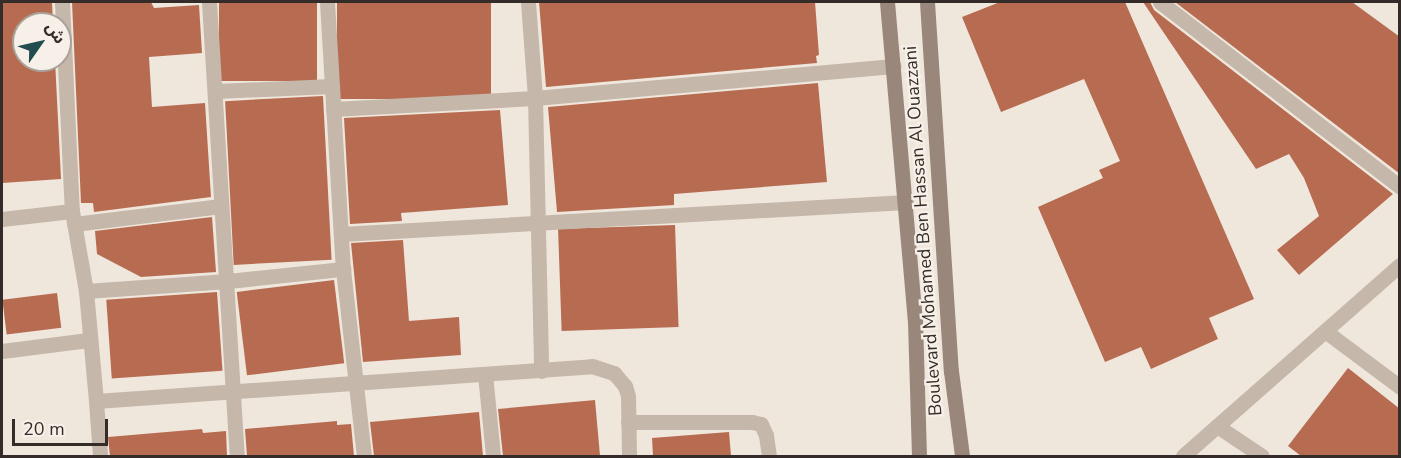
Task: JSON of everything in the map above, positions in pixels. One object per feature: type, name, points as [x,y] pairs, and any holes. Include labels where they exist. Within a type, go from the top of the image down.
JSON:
[{"type":"street","points":[[62,2],[73,217],[86,291],[88,340],[100,456]]},
{"type":"street","points":[[209,2],[237,456]]},
{"type":"street","points":[[327,2],[343,269],[363,456]]},
{"type":"street","points":[[528,2],[535,98],[541,371]]},
{"type":"street","name":"Boulevard Mohamed Ben Hassan Al Ouazzani","points":[[887,2],[915,321],[919,456]]},
{"type":"street","name":"Boulevard Mohamed Ben Hassan Al Ouazzani","points":[[927,2],[951,372],[962,456]]},
{"type":"street","points":[[1160,2],[1400,187]]},
{"type":"street","points":[[333,109],[535,98],[894,66]]},
{"type":"street","points":[[215,91],[332,86]]},
{"type":"street","points":[[341,234],[906,202]]},
{"type":"street","points":[[2,219],[73,217],[221,206]]},
{"type":"street","points":[[1183,456],[1400,266]]},
{"type":"street","points":[[86,291],[228,281],[343,269]]},
{"type":"street","points":[[1325,331],[1400,387]]},
{"type":"street","points":[[2,351],[88,340]]},
{"type":"street","points":[[96,401],[592,366],[614,373],[625,386],[628,396],[629,456]]},
{"type":"street","points":[[484,374],[493,456]]},
{"type":"street","points":[[628,422],[752,422],[761,424],[766,435],[769,456]]},
{"type":"street","points":[[1217,426],[1262,456]]},
{"type":"building","points":[[2,2],[52,2],[52,12],[12,12],[12,72],[56,72],[61,179],[2,183]]},
{"type":"building","points":[[72,2],[151,2],[154,8],[199,5],[202,53],[149,57],[152,107],[205,103],[211,197],[94,212],[93,203],[81,203]]},
{"type":"building","points":[[219,2],[317,2],[317,81],[219,81]]},
{"type":"building","points":[[337,2],[491,2],[491,99],[337,99]]},
{"type":"building","points":[[539,2],[815,2],[819,55],[816,56],[817,63],[546,87]]},
{"type":"building","points":[[1000,2],[1125,2],[1254,299],[1209,318],[1218,339],[1151,369],[1141,347],[1105,362],[1038,207],[1103,178],[1099,170],[1120,161],[1084,79],[1001,112],[962,17]]},
{"type":"building","points":[[1143,2],[1150,2],[1154,10],[1393,194],[1299,275],[1277,250],[1319,216],[1304,178],[1289,154],[1256,169]]},
{"type":"building","points":[[1175,2],[1352,2],[1400,37],[1400,174]]},
{"type":"building","points":[[818,83],[827,182],[674,194],[674,205],[557,212],[548,107]]},
{"type":"building","points":[[323,96],[332,260],[234,265],[225,101]]},
{"type":"building","points":[[500,110],[508,205],[401,213],[402,221],[350,224],[344,118]]},
{"type":"building","points":[[212,217],[216,272],[141,277],[97,254],[95,231]]},
{"type":"building","points":[[675,225],[679,327],[562,331],[558,229]]},
{"type":"building","points":[[403,240],[409,321],[459,317],[461,355],[363,362],[351,243]]},
{"type":"building","points":[[334,280],[344,363],[247,375],[237,292]]},
{"type":"building","points":[[217,292],[223,371],[112,379],[106,300]]},
{"type":"building","points":[[57,293],[61,328],[7,334],[2,300]]},
{"type":"building","points":[[1348,368],[1400,409],[1400,456],[1301,456],[1288,446]]},
{"type":"building","points":[[595,400],[600,456],[503,456],[498,409]]},
{"type":"building","points":[[479,412],[483,456],[374,456],[370,422]]},
{"type":"building","points":[[337,421],[337,425],[351,424],[354,456],[247,456],[245,429]]},
{"type":"building","points":[[202,429],[203,433],[226,431],[227,456],[110,456],[108,437]]},
{"type":"building","points":[[729,432],[731,456],[653,456],[652,438]]}]
